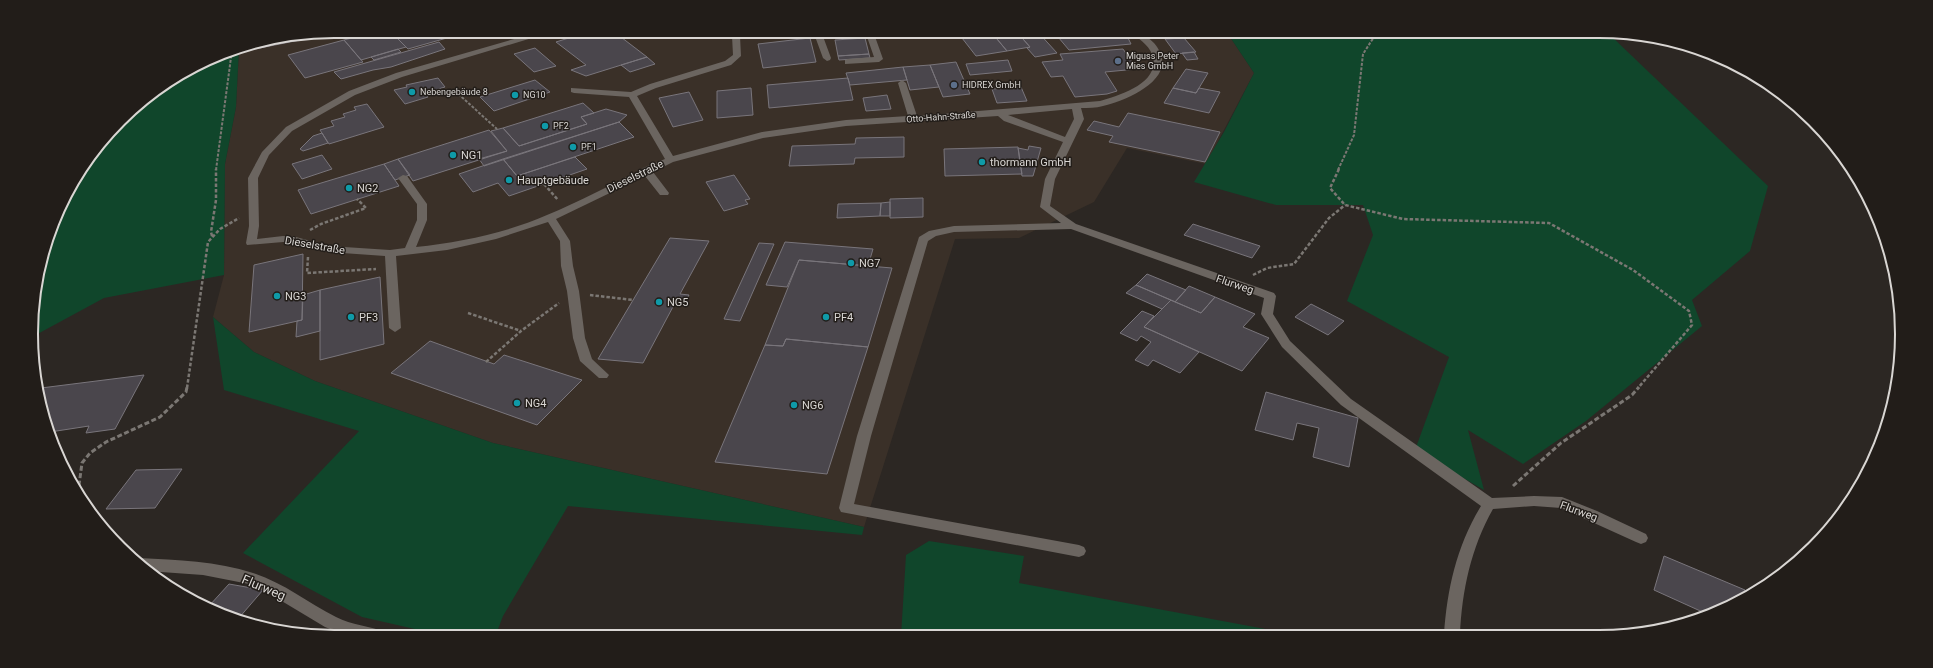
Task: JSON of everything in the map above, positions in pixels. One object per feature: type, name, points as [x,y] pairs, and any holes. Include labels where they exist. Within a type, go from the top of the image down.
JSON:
[{"type":"street","name":"Dieselstraße","points":[[529,38],[436,68],[399,75],[352,93],[289,129],[265,154],[253,178],[254,226],[251,243],[283,239],[296,240],[328,250],[390,253],[409,252],[447,247],[492,237],[550,218],[646,170],[670,160],[632,95]]},
{"type":"street","points":[[574,90],[632,95],[653,86],[728,63],[737,56],[736,38]]},
{"type":"street","points":[[820,38],[827,58]]},
{"type":"street","points":[[848,62],[879,59],[872,38]]},
{"type":"street","name":"Otto-Hahn-Straße","points":[[670,160],[762,134],[846,123],[1000,113],[1102,104],[1126,96],[1144,86],[1154,75],[1158,64],[1156,54],[1151,45],[1143,38]]},
{"type":"street","points":[[902,83],[913,119]]},
{"type":"street","points":[[1000,113],[1007,119],[1068,140],[1079,119],[1076,106]]},
{"type":"street","name":"Flurweg","points":[[1068,140],[1050,179],[1045,207],[1072,226],[1270,296],[1267,314],[1286,344],[1346,402],[1489,504],[1534,501],[1562,503],[1592,515],[1640,538]]},
{"type":"street","points":[[646,170],[664,193]]},
{"type":"street","points":[[403,178],[422,204],[422,220],[409,252]]},
{"type":"street","points":[[550,218],[565,241],[567,266],[579,338],[586,361],[603,375]]},
{"type":"street","points":[[1072,226],[954,229],[933,233],[923,239],[864,436],[846,508],[1079,550]]},
{"type":"street","points":[[390,253],[395,328]]},
{"type":"street","points":[[1452,630],[1452,618],[1463,558],[1480,518],[1489,504]]},
{"type":"street","name":"Flurweg","points":[[148,564],[236,575],[264,584],[321,616],[350,630]]},
{"type":"path","points":[[1374,38],[1363,54],[1354,135],[1330,188],[1345,204],[1403,219],[1549,223],[1633,270],[1689,311],[1692,325],[1632,395],[1561,443],[1530,468],[1506,493],[1489,504]]},
{"type":"path","points":[[212,236],[211,232],[216,200],[216,163],[231,57]]},
{"type":"path","points":[[455,91],[496,129]]},
{"type":"path","points":[[544,184],[567,209]]},
{"type":"path","points":[[307,231],[321,224],[366,208],[357,199]]},
{"type":"path","points":[[1234,284],[1267,268],[1294,264],[1328,218],[1345,204]]},
{"type":"path","points":[[79,484],[82,463],[90,453],[106,442],[160,417],[186,392],[208,242],[212,236],[233,221],[254,210]]},
{"type":"path","points":[[308,252],[308,273],[390,268]]},
{"type":"path","points":[[486,362],[521,331],[572,292],[633,300]]},
{"type":"path","points":[[468,313],[521,331]]},
{"type":"shaded area","points":[[334,38],[1231,38],[1254,73],[1206,164],[1127,148],[1094,202],[1019,238],[955,239],[864,527],[493,443],[315,381],[254,352],[213,317],[224,275],[225,164],[236,107],[239,54],[276,44]]},
{"type":"green space","points":[[1231,38],[1614,39],[1768,186],[1750,251],[1692,300],[1702,326],[1586,421],[1523,464],[1468,430],[1484,490],[1415,450],[1449,357],[1347,301],[1373,235],[1363,205],[1276,205],[1194,182],[1224,132],[1254,73]]},
{"type":"green space","points":[[239,54],[236,107],[225,164],[224,275],[104,298],[38,334],[41,295],[48,257],[61,221],[78,186],[99,154],[111,139],[139,111],[154,99],[186,78]]},
{"type":"green space","points":[[213,317],[254,352],[315,381],[493,443],[864,527],[862,535],[568,506],[503,616],[498,630],[419,630],[362,617],[243,553],[359,431],[224,390]]},
{"type":"green space","points":[[929,541],[1024,556],[1019,583],[1271,630],[901,630],[906,555]]},
{"type":"building","points":[[352,38],[397,38],[406,47],[361,60],[344,40]]},
{"type":"building","points":[[397,38],[447,38],[408,49]]},
{"type":"building","points":[[569,38],[622,38],[647,57],[586,76],[571,70],[586,65],[556,42]]},
{"type":"building","points":[[810,38],[816,62],[763,68],[758,44]]},
{"type":"building","points":[[865,38],[869,54],[838,56],[835,40]]},
{"type":"building","points":[[962,38],[996,38],[1007,51],[976,56]]},
{"type":"building","points":[[996,38],[1022,38],[1030,47],[1007,51]]},
{"type":"building","points":[[1022,38],[1043,38],[1057,53],[1035,57],[1027,48],[1030,47]]},
{"type":"building","points":[[1059,38],[1128,38],[1131,44],[1069,50]]},
{"type":"building","points":[[1184,38],[1196,52],[1176,54],[1165,39]]},
{"type":"building","points":[[344,40],[363,62],[305,78],[288,55]]},
{"type":"building","points":[[295,41],[255,49],[276,44]]},
{"type":"building","points":[[439,42],[445,49],[391,67],[373,70],[341,79],[334,72]]},
{"type":"building","points":[[535,48],[556,66],[534,72],[514,54]]},
{"type":"building","points":[[398,49],[401,52],[374,60],[371,57]]},
{"type":"building","points":[[1123,49],[1137,69],[1105,72],[1117,91],[1107,94],[1075,97],[1063,76],[1051,77],[1042,62],[1063,60],[1060,54]]},
{"type":"building","points":[[1194,52],[1198,59],[1187,60],[1182,53]]},
{"type":"building","points":[[869,54],[870,58],[839,60],[838,56]]},
{"type":"building","points":[[647,57],[655,64],[630,72],[621,65]]},
{"type":"building","points":[[1008,60],[1012,71],[970,75],[966,64]]},
{"type":"building","points":[[956,62],[970,94],[943,97],[930,65]]},
{"type":"building","points":[[930,65],[939,87],[910,90],[903,67]]},
{"type":"building","points":[[903,67],[907,80],[850,85],[846,73]]},
{"type":"building","points":[[1186,69],[1208,73],[1196,93],[1173,88]]},
{"type":"building","name":"Nebengebäude 8","points":[[438,78],[445,87],[425,93],[428,97],[405,104],[394,90],[407,87],[406,85]]},
{"type":"building","points":[[848,78],[853,100],[769,108],[767,85]]},
{"type":"building","name":"NG10","points":[[535,80],[550,92],[494,111],[480,97]]},
{"type":"building","points":[[1021,87],[1027,101],[997,103],[992,89]]},
{"type":"building","points":[[751,88],[753,115],[717,118],[717,91]]},
{"type":"building","points":[[1173,88],[1196,93],[1199,88],[1220,92],[1209,113],[1164,103]]},
{"type":"building","points":[[689,92],[703,120],[673,127],[659,98]]},
{"type":"building","points":[[887,95],[891,109],[866,111],[863,98]]},
{"type":"building","name":"PF2","points":[[583,103],[594,113],[581,117],[587,124],[519,146],[503,128]]},
{"type":"building","points":[[367,104],[384,127],[329,144],[320,130],[334,126],[331,121],[345,117],[343,114],[356,110],[354,107]]},
{"type":"building","points":[[606,109],[627,115],[619,122],[484,166],[479,159],[507,151],[491,131],[503,128],[519,146],[587,124],[581,117]]},
{"type":"building","points":[[1128,113],[1220,132],[1205,162],[1109,142],[1113,136],[1087,130],[1094,121],[1119,127]]},
{"type":"building","name":"PF1","points":[[619,122],[634,137],[517,176],[503,159]]},
{"type":"building","name":"NG1","points":[[489,130],[507,151],[413,181],[398,159]]},
{"type":"building","points":[[322,133],[328,143],[303,151],[300,149],[313,136]]},
{"type":"building","points":[[904,137],[904,157],[855,158],[854,164],[789,166],[792,146],[855,144],[856,138]]},
{"type":"building","points":[[1029,146],[1041,148],[1033,176],[1022,176],[1018,148],[1028,150]]},
{"type":"building","name":"thormann GmbH","points":[[1018,147],[1022,174],[945,176],[944,149]]},
{"type":"building","points":[[322,155],[332,169],[302,179],[292,164]]},
{"type":"building","name":"Hauptgebäude","points":[[575,157],[587,169],[509,196],[498,183],[473,192],[459,174],[503,159],[517,176]]},
{"type":"building","points":[[398,159],[410,175],[395,180],[384,164]]},
{"type":"building","name":"NG2","points":[[384,164],[399,186],[311,214],[298,190]]},
{"type":"building","points":[[734,175],[750,199],[745,200],[748,204],[724,211],[706,182]]},
{"type":"building","points":[[923,198],[923,217],[890,218],[890,199]]},
{"type":"building","points":[[890,202],[890,216],[880,216],[881,203]]},
{"type":"building","points":[[881,203],[880,216],[837,218],[838,204]]},
{"type":"building","points":[[1193,224],[1260,246],[1252,258],[1184,235]]},
{"type":"building","name":"NG5","points":[[670,238],[709,241],[680,294],[689,295],[684,304],[675,303],[643,363],[598,359]]},
{"type":"building","name":"NG7","points":[[785,242],[873,249],[868,266],[799,260],[787,287],[766,285]]},
{"type":"building","points":[[759,243],[774,244],[740,321],[724,319]]},
{"type":"building","name":"NG3","points":[[303,254],[302,320],[249,332],[254,265]]},
{"type":"building","name":"PF4","points":[[799,260],[892,268],[868,347],[786,339],[783,346],[765,345]]},
{"type":"building","points":[[1147,274],[1186,290],[1175,302],[1136,285]]},
{"type":"building","name":"PF3","points":[[380,277],[384,344],[320,360],[320,290]]},
{"type":"building","points":[[1136,285],[1171,300],[1162,309],[1126,293]]},
{"type":"building","points":[[1189,286],[1215,297],[1201,313],[1175,302]]},
{"type":"building","points":[[320,290],[320,331],[296,337],[297,321],[302,320],[303,295]]},
{"type":"building","points":[[1215,297],[1255,314],[1243,327],[1269,338],[1242,371],[1144,327],[1171,300],[1201,313]]},
{"type":"building","points":[[1311,304],[1344,321],[1328,335],[1295,317]]},
{"type":"building","points":[[1142,311],[1154,316],[1144,327],[1199,352],[1180,373],[1153,360],[1148,366],[1135,360],[1151,342],[1141,336],[1137,341],[1120,333]]},
{"type":"building","name":"NG6","points":[[786,339],[868,347],[827,474],[715,462],[765,345],[783,346]]},
{"type":"building","name":"NG4","points":[[430,341],[494,364],[504,355],[582,380],[537,425],[391,373]]},
{"type":"building","points":[[144,375],[115,429],[86,433],[89,426],[55,431],[48,411],[43,388]]},
{"type":"building","points":[[1266,392],[1358,418],[1349,467],[1313,457],[1319,428],[1297,423],[1293,440],[1255,430]]},
{"type":"building","points":[[182,469],[155,508],[106,509],[136,470]]},
{"type":"building","points":[[1664,556],[1745,590],[1730,599],[1701,611],[1654,590]]},
{"type":"building","points":[[229,584],[263,590],[242,615],[212,603]]},
{"type":"place","name":"Miguss Peter Mies GmbH","points":[[1118,61]]},
{"type":"place","name":"HIDREX GmbH","points":[[954,85]]},
{"type":"place","name":"Nebengebäude 8","points":[[412,92]]},
{"type":"place","name":"NG10","points":[[515,95]]},
{"type":"place","name":"PF2","points":[[545,126]]},
{"type":"place","name":"PF1","points":[[573,147]]},
{"type":"place","name":"NG1","points":[[453,155]]},
{"type":"place","name":"thormann GmbH","points":[[982,162]]},
{"type":"place","name":"Hauptgebäude","points":[[509,180]]},
{"type":"place","name":"NG2","points":[[349,188]]},
{"type":"place","name":"NG7","points":[[851,263]]},
{"type":"place","name":"NG3","points":[[277,296]]},
{"type":"place","name":"NG5","points":[[659,302]]},
{"type":"place","name":"PF3","points":[[351,317]]},
{"type":"place","name":"PF4","points":[[826,317]]},
{"type":"place","name":"NG4","points":[[517,403]]},
{"type":"place","name":"NG6","points":[[794,405]]}]
